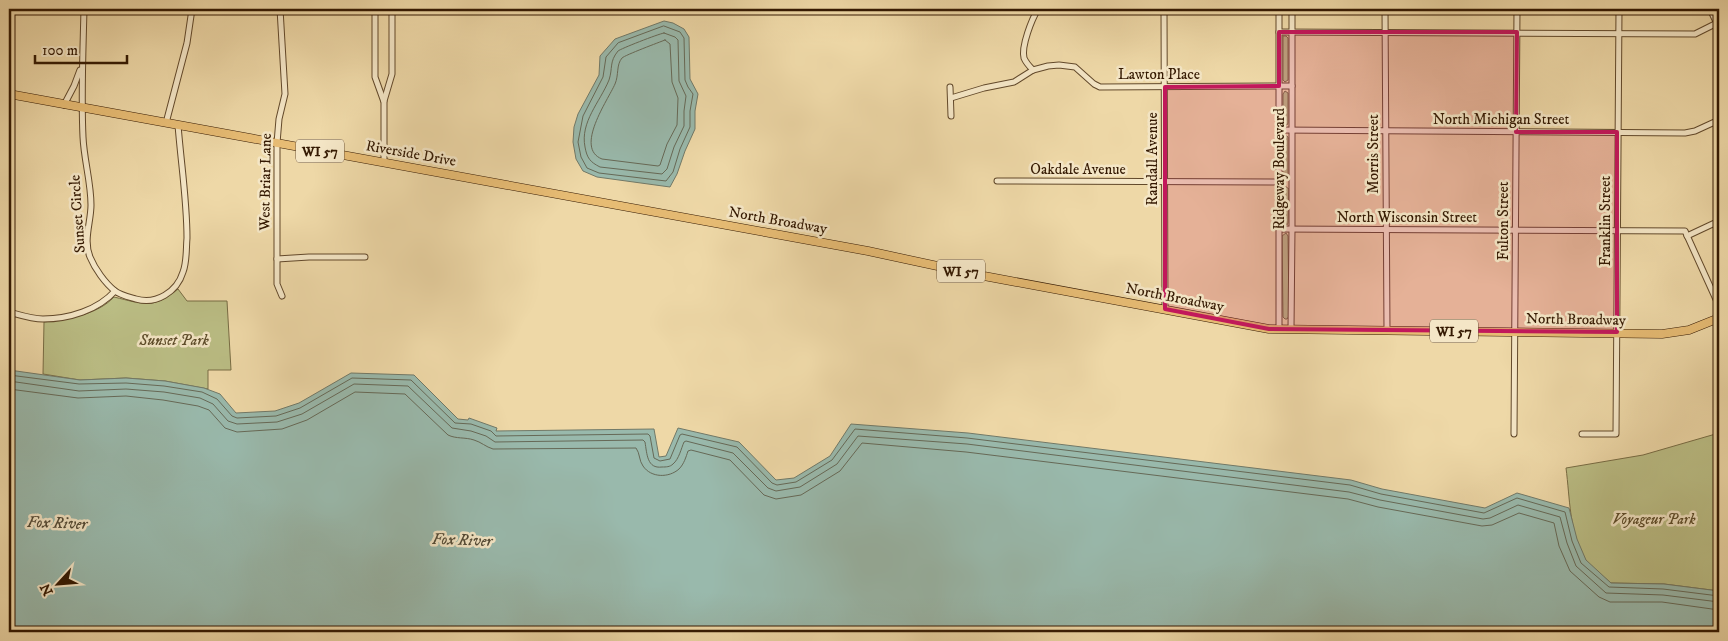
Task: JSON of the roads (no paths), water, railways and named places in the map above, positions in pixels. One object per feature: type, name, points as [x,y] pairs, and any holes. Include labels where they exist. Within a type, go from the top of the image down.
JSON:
[{"type":"main road","name":"Riverside Drive","points":[[9,94],[632,208]]},
{"type":"main road","name":"North Broadway","points":[[632,208],[868,251],[984,276],[1269,329],[1662,334],[1689,330],[1719,318]]},
{"type":"street","name":"Sunset Circle","points":[[84,9],[82,108],[83,140],[91,204],[88,235],[90,256],[102,277],[115,291]]},
{"type":"street","points":[[166,123],[187,43],[192,9]]},
{"type":"street","name":"West Briar Lane","points":[[280,9],[285,94],[276,143],[277,284],[282,296]]},
{"type":"street","points":[[375,9],[375,77],[384,102]]},
{"type":"street","points":[[384,163],[384,102],[392,74],[392,9]]},
{"type":"street","points":[[950,98],[1014,82],[1034,70],[1026,61],[1024,51],[1038,9]]},
{"type":"street","name":"Randall Avenue","points":[[1164,9],[1165,309]]},
{"type":"street","name":"Ridgeway Boulevard","points":[[1279,9],[1279,329]]},
{"type":"street","name":"Ridgeway Boulevard","points":[[1291,329],[1292,9]]},
{"type":"street","name":"Morris Street","points":[[1385,9],[1386,330]]},
{"type":"street","name":"Fulton Street","points":[[1514,434],[1517,9]]},
{"type":"street","name":"Franklin Street","points":[[1582,434],[1616,434],[1619,9]]},
{"type":"street","points":[[1279,32],[1619,32],[1695,34],[1718,24],[1710,9]]},
{"type":"street","points":[[64,105],[82,65]]},
{"type":"street","name":"Lawton Place","points":[[1034,70],[1048,66],[1069,66],[1079,70],[1100,87],[1292,86]]},
{"type":"street","points":[[950,87],[951,116]]},
{"type":"street","name":"North Michigan Street","points":[[1279,130],[1690,133],[1719,120]]},
{"type":"street","points":[[9,312],[42,319],[58,318],[94,308],[106,302],[115,291],[142,300],[151,300],[171,291],[183,273],[186,256],[185,191],[178,125]]},
{"type":"street","name":"Oakdale Avenue","points":[[997,181],[1279,182]]},
{"type":"street","name":"North Wisconsin Street","points":[[1279,229],[1617,230],[1686,234],[1719,221]]},
{"type":"street","points":[[1686,234],[1719,306]]},
{"type":"street","points":[[277,259],[365,257]]},
{"type":"water","points":[[664,21],[684,29],[689,37],[690,79],[698,94],[695,111],[695,129],[670,187],[597,177],[583,171],[576,159],[573,142],[574,127],[578,114],[599,75],[600,56],[615,39]]},
{"type":"water","name":"Fox River","points":[[9,370],[80,380],[126,378],[165,381],[204,388],[220,394],[236,413],[275,411],[299,403],[351,373],[414,375],[458,419],[468,420],[469,418],[497,428],[496,431],[654,429],[659,457],[666,456],[678,428],[739,442],[776,480],[794,478],[830,456],[851,424],[968,433],[1351,480],[1382,489],[1485,508],[1517,493],[1569,508],[1577,539],[1586,560],[1611,583],[1664,584],[1719,591],[1719,632],[9,632]]},
{"type":"park label","name":"Sunset Park","points":[[174,340]]},
{"type":"park label","name":"Voyageur Park","points":[[1654,519]]}]
